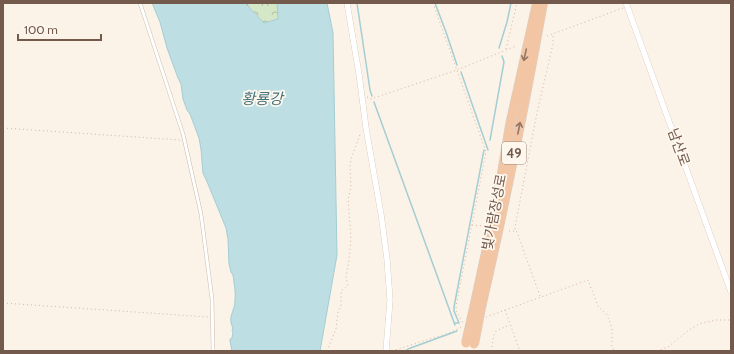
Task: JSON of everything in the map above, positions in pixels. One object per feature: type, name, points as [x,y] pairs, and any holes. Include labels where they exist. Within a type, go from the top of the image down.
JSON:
[{"type":"highway","name":"빛가람장성로","points":[[469,347],[479,303],[510,125],[537,3]]},
{"type":"highway","name":"빛가람장성로","points":[[479,303],[497,240],[543,3]]},
{"type":"street","points":[[347,3],[387,259],[390,300],[386,351]]},
{"type":"street","name":"남산로","points":[[627,5],[731,292]]},
{"type":"lane","points":[[140,3],[184,140],[201,214],[212,299],[213,351]]},
{"type":"path","points":[[506,50],[516,3]]},
{"type":"path","points":[[547,36],[627,5]]},
{"type":"path","points":[[540,297],[515,231],[537,113],[553,44],[553,33]]},
{"type":"path","points":[[364,94],[371,100],[457,70],[516,46]]},
{"type":"path","points":[[3,128],[184,140]]},
{"type":"path","points":[[328,351],[336,329],[338,312],[341,306],[341,291],[348,286],[346,276],[351,237],[348,199],[351,187],[351,159],[362,129],[366,128]]},
{"type":"path","points":[[472,224],[484,226]]},
{"type":"path","points":[[509,231],[515,231]]},
{"type":"path","points":[[3,303],[213,317]]},
{"type":"path","points":[[505,310],[520,351]]},
{"type":"path","points":[[657,351],[668,347],[689,330],[700,324],[716,320],[731,320]]},
{"type":"path","points":[[491,351],[496,331],[510,324]]},
{"type":"path","points":[[392,351],[449,333],[464,326]]},
{"type":"green space","points":[[245,3],[277,3],[278,19],[264,23]]},
{"type":"water","name":"황룡강","points":[[152,3],[245,3],[264,23],[278,19],[277,3],[327,3],[333,33],[337,255],[320,351],[232,351],[230,339],[232,338],[233,332],[231,321],[235,305],[235,294],[233,275],[229,264],[226,228],[203,173],[199,138],[183,99],[181,84]]},
{"type":"waterway","points":[[357,3],[372,96]]},
{"type":"waterway","points":[[435,3],[457,65]]},
{"type":"waterway","points":[[499,48],[511,3]]},
{"type":"waterway","points":[[490,140],[504,62],[502,56]]},
{"type":"waterway","points":[[461,72],[488,150]]},
{"type":"waterway","points":[[374,102],[455,325]]},
{"type":"waterway","points":[[454,323],[459,323],[454,307],[484,150]]},
{"type":"waterway","points":[[405,351],[457,331]]}]
